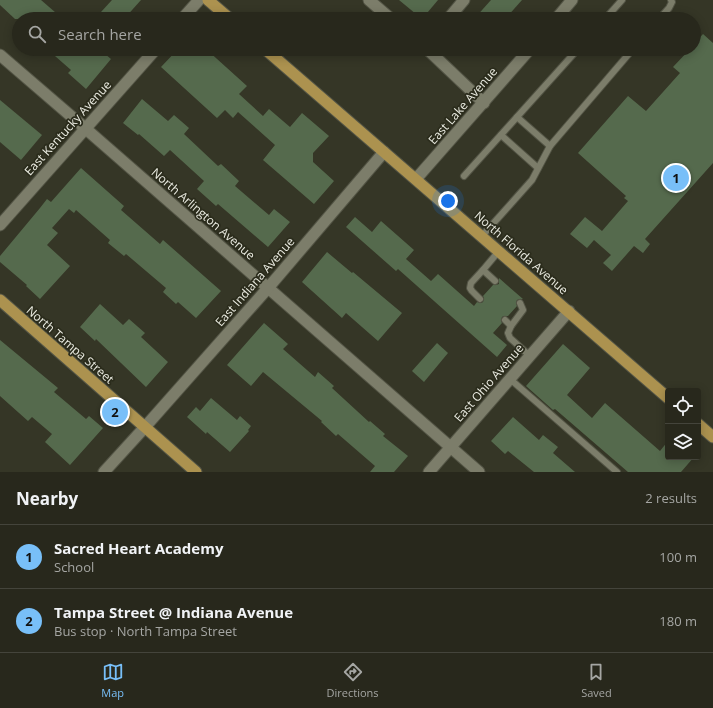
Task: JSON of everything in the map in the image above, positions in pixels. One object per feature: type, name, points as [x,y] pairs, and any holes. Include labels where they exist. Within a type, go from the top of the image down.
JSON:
[{"type":"main road","points":[[208,0],[222,12]]},
{"type":"main road","name":"North Florida Avenue","points":[[273,56],[665,395]]},
{"type":"main road","name":"North Tampa Street","points":[[0,300],[196,472]]},
{"type":"main road","points":[[701,427],[713,437]]},
{"type":"street","points":[[188,12],[199,0]]},
{"type":"street","points":[[369,0],[383,12]]},
{"type":"street","points":[[454,12],[464,0]]},
{"type":"street","points":[[562,12],[572,0]]},
{"type":"street","name":"North Arlington Avenue","points":[[0,55],[479,472]]},
{"type":"street","name":"East Kentucky Avenue","points":[[0,225],[150,56]]},
{"type":"street","points":[[434,56],[484,103]]},
{"type":"street","name":"East Lake Avenue","points":[[416,179],[524,56]]},
{"type":"street","name":"East Indiana Avenue","points":[[104,472],[268,288],[384,152]]},
{"type":"street","name":"East Ohio Avenue","points":[[429,472],[569,311]]},
{"type":"lane","points":[[611,12],[622,0]]},
{"type":"lane","points":[[666,12],[672,2],[671,0]]},
{"type":"lane","points":[[464,176],[572,56]]},
{"type":"lane","points":[[482,236],[532,180],[550,146],[628,56]]},
{"type":"lane","points":[[517,117],[550,146]]},
{"type":"lane","points":[[501,135],[538,168]]},
{"type":"lane","points":[[480,298],[472,292],[470,288],[471,283],[499,251]]},
{"type":"lane","points":[[483,270],[496,281]]},
{"type":"lane","points":[[520,302],[523,310],[511,326],[508,333],[510,338],[530,356]]},
{"type":"lane","points":[[505,320],[511,326]]},
{"type":"lane","points":[[510,379],[617,472]]},
{"type":"building","points":[[0,0],[41,0],[55,12],[12,12],[12,16],[0,5]]},
{"type":"building","points":[[112,0],[141,0],[130,12],[101,12]]},
{"type":"building","points":[[399,0],[438,0],[428,12],[414,12]]},
{"type":"building","points":[[491,0],[522,0],[511,12],[480,12]]},
{"type":"building","points":[[703,34],[713,43],[713,163],[645,239],[650,244],[643,253],[634,246],[612,271],[603,263],[611,255],[594,240],[587,248],[570,234],[585,217],[602,231],[628,201],[624,198],[626,196],[578,153],[628,96],[646,111],[680,73],[673,67],[683,56],[701,56],[701,36]]},
{"type":"building","points":[[55,56],[107,56],[111,59],[86,89],[68,73],[71,70]]},
{"type":"building","points":[[171,56],[214,56],[247,86],[239,94],[263,116],[269,109],[290,127],[302,113],[329,136],[313,153],[313,162],[334,181],[314,204],[263,160],[275,145],[238,112],[233,118],[225,110],[217,118],[161,67]]},
{"type":"building","points":[[142,99],[168,121],[174,115],[189,128],[184,134],[218,166],[221,164],[239,181],[235,186],[269,215],[274,209],[290,222],[268,247],[218,204],[216,206],[197,189],[204,181],[170,150],[164,156],[139,134],[138,135],[123,123]]},
{"type":"building","points":[[0,100],[42,135],[21,160],[0,142]]},
{"type":"building","points":[[81,168],[124,206],[121,210],[160,244],[163,240],[221,291],[196,318],[178,302],[176,304],[163,292],[166,288],[126,254],[124,256],[108,243],[110,240],[76,210],[74,213],[69,209],[52,228],[58,233],[47,245],[70,266],[40,299],[26,286],[27,285],[0,262],[0,256],[47,199],[51,202]]},
{"type":"building","points":[[355,217],[372,232],[381,221],[414,250],[406,259],[431,281],[438,274],[474,306],[477,302],[483,302],[483,296],[493,285],[499,284],[499,278],[523,299],[517,300],[517,306],[508,316],[502,317],[502,323],[493,333],[507,345],[497,357],[398,269],[396,271],[346,227]]},
{"type":"building","points":[[327,252],[402,313],[378,341],[346,313],[342,318],[302,282]]},
{"type":"building","points":[[100,304],[123,325],[129,319],[145,333],[141,337],[168,362],[146,387],[96,339],[95,341],[80,327]]},
{"type":"building","points":[[264,323],[288,344],[283,349],[315,377],[318,372],[334,386],[332,388],[369,422],[370,421],[385,434],[383,436],[408,456],[394,472],[370,472],[375,466],[338,434],[336,436],[321,422],[322,421],[263,372],[251,386],[227,365]]},
{"type":"building","points":[[0,340],[58,388],[54,392],[86,419],[89,416],[103,428],[70,465],[45,442],[52,434],[32,417],[28,421],[0,396]]},
{"type":"building","points":[[437,343],[448,353],[424,382],[412,371]]},
{"type":"building","points":[[563,344],[590,368],[567,395],[592,418],[605,403],[660,451],[665,445],[665,460],[691,460],[681,472],[628,472],[526,386]]},
{"type":"building","points":[[211,398],[237,420],[240,416],[251,426],[248,430],[249,431],[230,452],[187,417],[196,407],[200,411]]},
{"type":"building","points":[[513,417],[539,440],[543,435],[558,447],[553,453],[575,472],[534,472],[508,451],[505,454],[491,441]]},
{"type":"place","name":"Sacred Heart Academy","points":[[676,178]]},
{"type":"place","name":"Tampa Street @ Indiana Avenue","points":[[115,412]]}]
